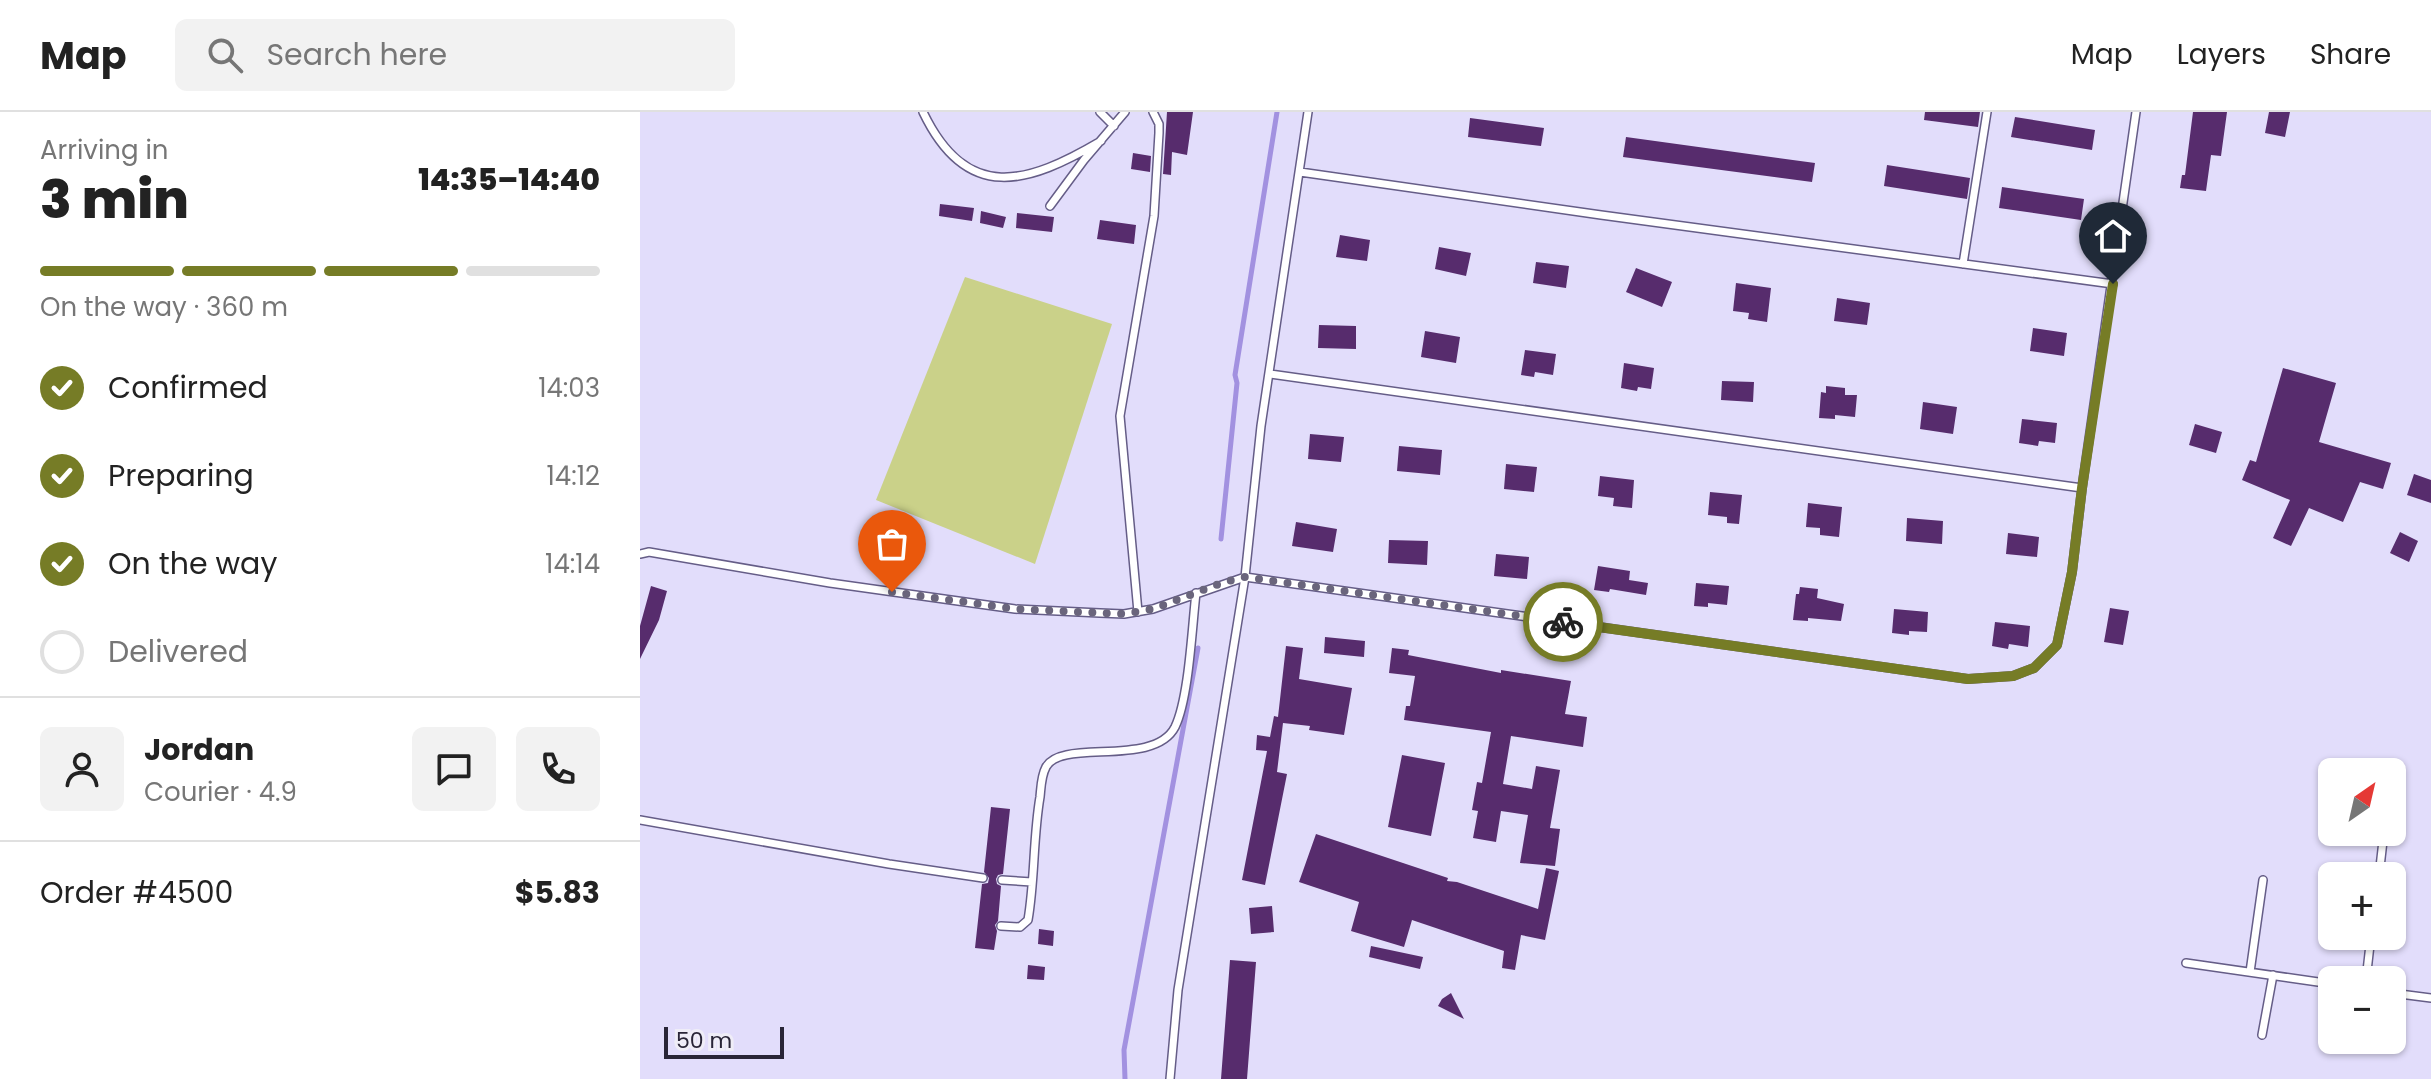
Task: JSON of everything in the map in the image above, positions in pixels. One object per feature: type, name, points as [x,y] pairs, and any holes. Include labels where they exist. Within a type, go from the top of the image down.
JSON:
[{"type":"lane","points":[[923,112],[936,135],[957,161],[993,177],[1032,175],[1060,164],[1101,141]]},
{"type":"lane","points":[[1100,112],[1114,126]]},
{"type":"lane","points":[[1050,206],[1125,112]]},
{"type":"lane","points":[[1138,612],[1120,416],[1157,190],[1159,124],[1153,112]]},
{"type":"lane","points":[[1170,1079],[1178,990],[1245,577],[1261,426],[1308,112]]},
{"type":"lane","points":[[1963,264],[1987,112]]},
{"type":"lane","points":[[640,554],[649,552],[830,583],[1015,609],[1100,613],[1138,612],[1245,577],[1968,679],[2013,676],[2034,668],[2057,645],[2072,572],[2136,112]]},
{"type":"lane","points":[[1300,172],[2113,284]]},
{"type":"lane","points":[[1270,374],[2082,488]]},
{"type":"lane","points":[[1001,926],[1020,927],[1028,920],[1038,805],[1048,763],[1069,754],[1119,752],[1150,745],[1164,739],[1176,724],[1186,677],[1196,593]]},
{"type":"lane","points":[[640,820],[983,878]]},
{"type":"lane","points":[[1002,880],[1032,882]]},
{"type":"lane","points":[[2250,972],[2263,880]]},
{"type":"lane","points":[[2186,963],[2318,982]]},
{"type":"lane","points":[[2262,1035],[2273,975]]},
{"type":"lane","points":[[2406,995],[2431,998]]},
{"type":"green space","points":[[965,277],[1112,324],[1035,564],[876,500]]},
{"type":"building","points":[[1167,112],[1193,112],[1187,155],[1172,152],[1171,175],[1163,174]]},
{"type":"building","points":[[1925,112],[1980,112],[1978,127],[1924,120]]},
{"type":"building","points":[[2193,112],[2227,112],[2221,156],[2211,155],[2206,191],[2180,188],[2182,175],[2185,175]]},
{"type":"building","points":[[2269,112],[2290,112],[2285,137],[2265,133]]},
{"type":"building","points":[[2015,117],[2095,130],[2092,150],[2011,137]]},
{"type":"building","points":[[1470,118],[1544,128],[1541,146],[1468,137]]},
{"type":"building","points":[[1626,137],[1815,163],[1812,182],[1623,157]]},
{"type":"building","points":[[1133,153],[1151,156],[1150,172],[1131,169]]},
{"type":"building","points":[[1887,165],[1970,178],[1967,199],[1884,186]]},
{"type":"building","points":[[2002,187],[2084,199],[2081,220],[1999,208]]},
{"type":"building","points":[[940,204],[974,208],[972,221],[939,216]]},
{"type":"building","points":[[981,211],[1006,217],[1003,228],[980,223]]},
{"type":"building","points":[[1017,213],[1054,217],[1052,232],[1016,228]]},
{"type":"building","points":[[1100,220],[1136,225],[1134,244],[1097,239]]},
{"type":"building","points":[[1340,235],[1370,240],[1367,261],[1336,257]]},
{"type":"building","points":[[1439,247],[1471,253],[1466,276],[1435,269]]},
{"type":"building","points":[[1536,262],[1569,266],[1566,288],[1533,283]]},
{"type":"building","points":[[1636,268],[1672,282],[1662,307],[1626,292]]},
{"type":"building","points":[[1736,283],[1771,288],[1767,322],[1748,319],[1749,313],[1733,311]]},
{"type":"building","points":[[1837,298],[1870,303],[1867,325],[1834,321]]},
{"type":"building","points":[[1319,325],[1356,326],[1356,349],[1318,348]]},
{"type":"building","points":[[2033,328],[2067,333],[2064,356],[2030,351]]},
{"type":"building","points":[[1425,331],[1460,337],[1456,363],[1421,357]]},
{"type":"building","points":[[1525,350],[1556,354],[1553,375],[1535,372],[1534,377],[1521,375]]},
{"type":"building","points":[[1624,363],[1654,368],[1651,389],[1638,387],[1637,391],[1621,388]]},
{"type":"building","points":[[2283,368],[2336,383],[2319,442],[2391,463],[2383,489],[2360,482],[2343,522],[2309,508],[2291,546],[2273,538],[2290,500],[2242,480],[2250,460],[2256,462]]},
{"type":"building","points":[[1722,381],[1754,382],[1753,402],[1721,400]]},
{"type":"building","points":[[1826,386],[1845,388],[1845,395],[1857,395],[1855,417],[1835,415],[1835,419],[1819,418],[1821,392],[1826,393]]},
{"type":"building","points":[[1923,402],[1957,407],[1953,434],[1920,429]]},
{"type":"building","points":[[2022,419],[2057,423],[2055,443],[2039,441],[2038,446],[2019,443]]},
{"type":"building","points":[[2195,424],[2222,432],[2216,453],[2189,445]]},
{"type":"building","points":[[1310,434],[1344,437],[1341,462],[1308,459]]},
{"type":"building","points":[[1399,446],[1442,450],[1440,475],[1397,471]]},
{"type":"building","points":[[1506,464],[1537,467],[1534,492],[1504,489]]},
{"type":"building","points":[[2414,474],[2431,480],[2431,503],[2407,495]]},
{"type":"building","points":[[1600,476],[1634,480],[1632,508],[1613,506],[1614,498],[1598,496]]},
{"type":"building","points":[[1710,492],[1742,495],[1739,524],[1727,523],[1727,517],[1708,515]]},
{"type":"building","points":[[1808,503],[1842,507],[1839,537],[1820,535],[1820,528],[1806,527]]},
{"type":"building","points":[[1907,518],[1943,521],[1942,544],[1906,541]]},
{"type":"building","points":[[1296,522],[1337,529],[1333,552],[1292,546]]},
{"type":"building","points":[[2400,532],[2418,541],[2409,562],[2390,553]]},
{"type":"building","points":[[2008,533],[2039,537],[2037,557],[2006,554]]},
{"type":"building","points":[[1389,540],[1428,541],[1427,565],[1388,563]]},
{"type":"building","points":[[1496,554],[1529,557],[1527,579],[1494,576]]},
{"type":"building","points":[[1598,566],[1630,571],[1629,580],[1648,583],[1646,595],[1610,589],[1609,592],[1594,590]]},
{"type":"building","points":[[1696,583],[1729,586],[1727,605],[1708,603],[1708,607],[1694,606]]},
{"type":"building","points":[[651,586],[667,591],[659,620],[640,659],[640,626]]},
{"type":"building","points":[[1800,587],[1818,589],[1817,598],[1844,604],[1841,621],[1793,620],[1796,594],[1799,594]]},
{"type":"building","points":[[2110,608],[2129,611],[2123,645],[2104,642]]},
{"type":"building","points":[[1894,609],[1928,612],[1927,632],[1909,631],[1909,635],[1892,633]]},
{"type":"building","points":[[1995,622],[2030,626],[2028,647],[2009,644],[2008,649],[1992,646]]},
{"type":"building","points":[[1325,637],[1365,641],[1364,657],[1324,653]]},
{"type":"building","points":[[1286,646],[1303,648],[1299,679],[1352,688],[1344,735],[1283,723],[1277,772],[1287,774],[1265,885],[1242,880],[1267,751],[1256,750],[1257,735],[1270,737],[1274,716],[1278,717]]},
{"type":"building","points":[[1392,648],[1409,650],[1408,655],[1501,673],[1501,670],[1571,681],[1565,714],[1587,717],[1583,747],[1511,736],[1503,784],[1532,789],[1536,766],[1560,770],[1550,828],[1560,829],[1555,866],[1520,863],[1528,815],[1501,811],[1496,842],[1473,838],[1478,811],[1472,810],[1477,782],[1482,783],[1491,732],[1404,720],[1406,706],[1410,706],[1415,676],[1389,673]]},
{"type":"building","points":[[1402,755],[1445,763],[1431,836],[1388,827]]},
{"type":"building","points":[[991,807],[1010,809],[1003,874],[996,879],[1001,886],[994,950],[975,948],[982,884],[988,883],[989,878],[984,872]]},
{"type":"building","points":[[1316,834],[1448,878],[1447,881],[1538,909],[1546,868],[1559,871],[1545,940],[1521,935],[1515,970],[1502,968],[1504,951],[1412,920],[1404,947],[1351,931],[1359,902],[1299,882]]},
{"type":"building","points":[[1272,906],[1274,932],[1251,934],[1249,908]]},
{"type":"building","points":[[1039,929],[1054,931],[1053,946],[1038,944]]},
{"type":"building","points":[[1371,946],[1423,957],[1420,969],[1369,957]]},
{"type":"building","points":[[1230,960],[1256,962],[1247,1079],[1221,1079]]},
{"type":"building","points":[[1028,965],[1045,967],[1044,980],[1027,979]]},
{"type":"building","points":[[1451,993],[1464,1019],[1438,1006]]},
{"type":"waterway","points":[[1221,539],[1237,383],[1235,375],[1277,112]]},
{"type":"waterway","points":[[1125,1079],[1124,1050],[1198,648]]},
{"type":"way so far","points":[[892,592],[1015,609],[1124,614],[1153,609],[1245,577],[1563,622]]},
{"type":"route","points":[[1563,622],[1968,679],[2013,676],[2034,668],[2057,645],[2062,621],[2072,572],[2113,284]]}]
